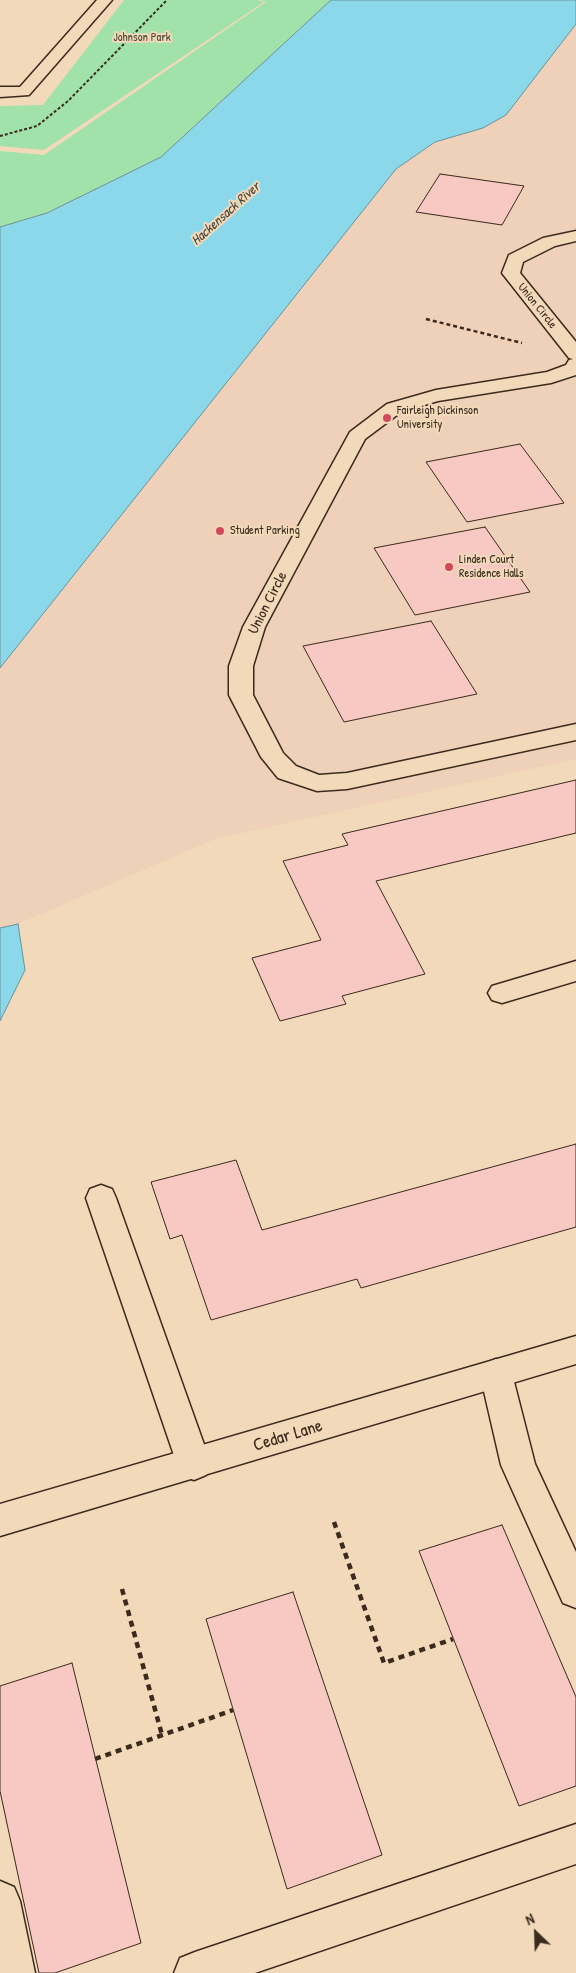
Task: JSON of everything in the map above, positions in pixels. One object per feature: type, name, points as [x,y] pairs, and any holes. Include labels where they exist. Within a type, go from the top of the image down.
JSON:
[{"type":"street","points":[[0,92],[24,92],[105,0]]},
{"type":"street","name":"Union Circle","points":[[576,236],[548,242],[515,259],[511,273],[575,362],[550,377],[436,396],[394,408],[357,436],[254,627],[241,666],[241,695],[272,757],[287,772],[317,783],[347,781],[576,732]]},
{"type":"street","points":[[502,993],[576,971]]},
{"type":"street","points":[[101,1198],[194,1464]]},
{"type":"street","name":"Cedar Lane","points":[[0,1520],[576,1350]]},
{"type":"street","points":[[496,1374],[518,1465],[576,1592]]},
{"type":"street","points":[[195,1973],[576,1844]]},
{"type":"street","points":[[0,1901],[14,1973]]},
{"type":"path","points":[[0,136],[37,126],[68,101],[167,0]]},
{"type":"path","points":[[426,319],[517,341],[575,362]]},
{"type":"path","points":[[334,1522],[384,1663],[453,1639]]},
{"type":"path","points":[[122,1589],[162,1735]]},
{"type":"path","points":[[95,1758],[233,1710]]},
{"type":"shaded area","name":"Fairleigh Dickinson University","points":[[576,24],[576,759],[215,839],[18,924],[0,928],[0,668],[396,169],[435,142],[483,128],[506,115]]},
{"type":"green space","name":"Johnson Park","points":[[124,0],[257,0],[264,2],[44,150],[0,146],[0,106],[43,105]]},
{"type":"green space","points":[[261,0],[331,0],[161,157],[47,213],[0,227],[0,151],[44,155],[266,2]]},
{"type":"water","name":"Hackensack River","points":[[331,0],[576,0],[576,24],[506,115],[483,128],[435,142],[396,169],[0,668],[0,227],[47,213],[161,157]]},
{"type":"water","points":[[18,924],[25,970],[0,1021],[0,928]]},
{"type":"building","points":[[440,174],[524,186],[502,225],[416,212]]},
{"type":"building","points":[[520,444],[564,503],[467,522],[426,462]]},
{"type":"building","points":[[485,527],[530,592],[415,615],[374,548]]},
{"type":"building","points":[[431,621],[477,694],[344,722],[303,646]]},
{"type":"building","points":[[576,780],[576,833],[376,881],[425,974],[342,996],[346,1004],[280,1021],[252,958],[321,940],[283,861],[348,845],[342,834]]},
{"type":"building","points":[[576,1144],[576,1227],[361,1288],[357,1279],[211,1320],[182,1235],[170,1239],[151,1182],[236,1160],[262,1230]]},
{"type":"building","points":[[502,1525],[576,1697],[576,1786],[519,1806],[419,1551]]},
{"type":"building","points":[[293,1592],[382,1855],[287,1889],[206,1619]]},
{"type":"building","points":[[72,1663],[141,1943],[55,1973],[39,1973],[0,1791],[0,1686]]},
{"type":"place","name":"Fairleigh Dickinson University","points":[[387,418]]},
{"type":"place","name":"Student Parking","points":[[220,531]]},
{"type":"place","name":"Linden Court Residence Halls","points":[[449,567]]}]
